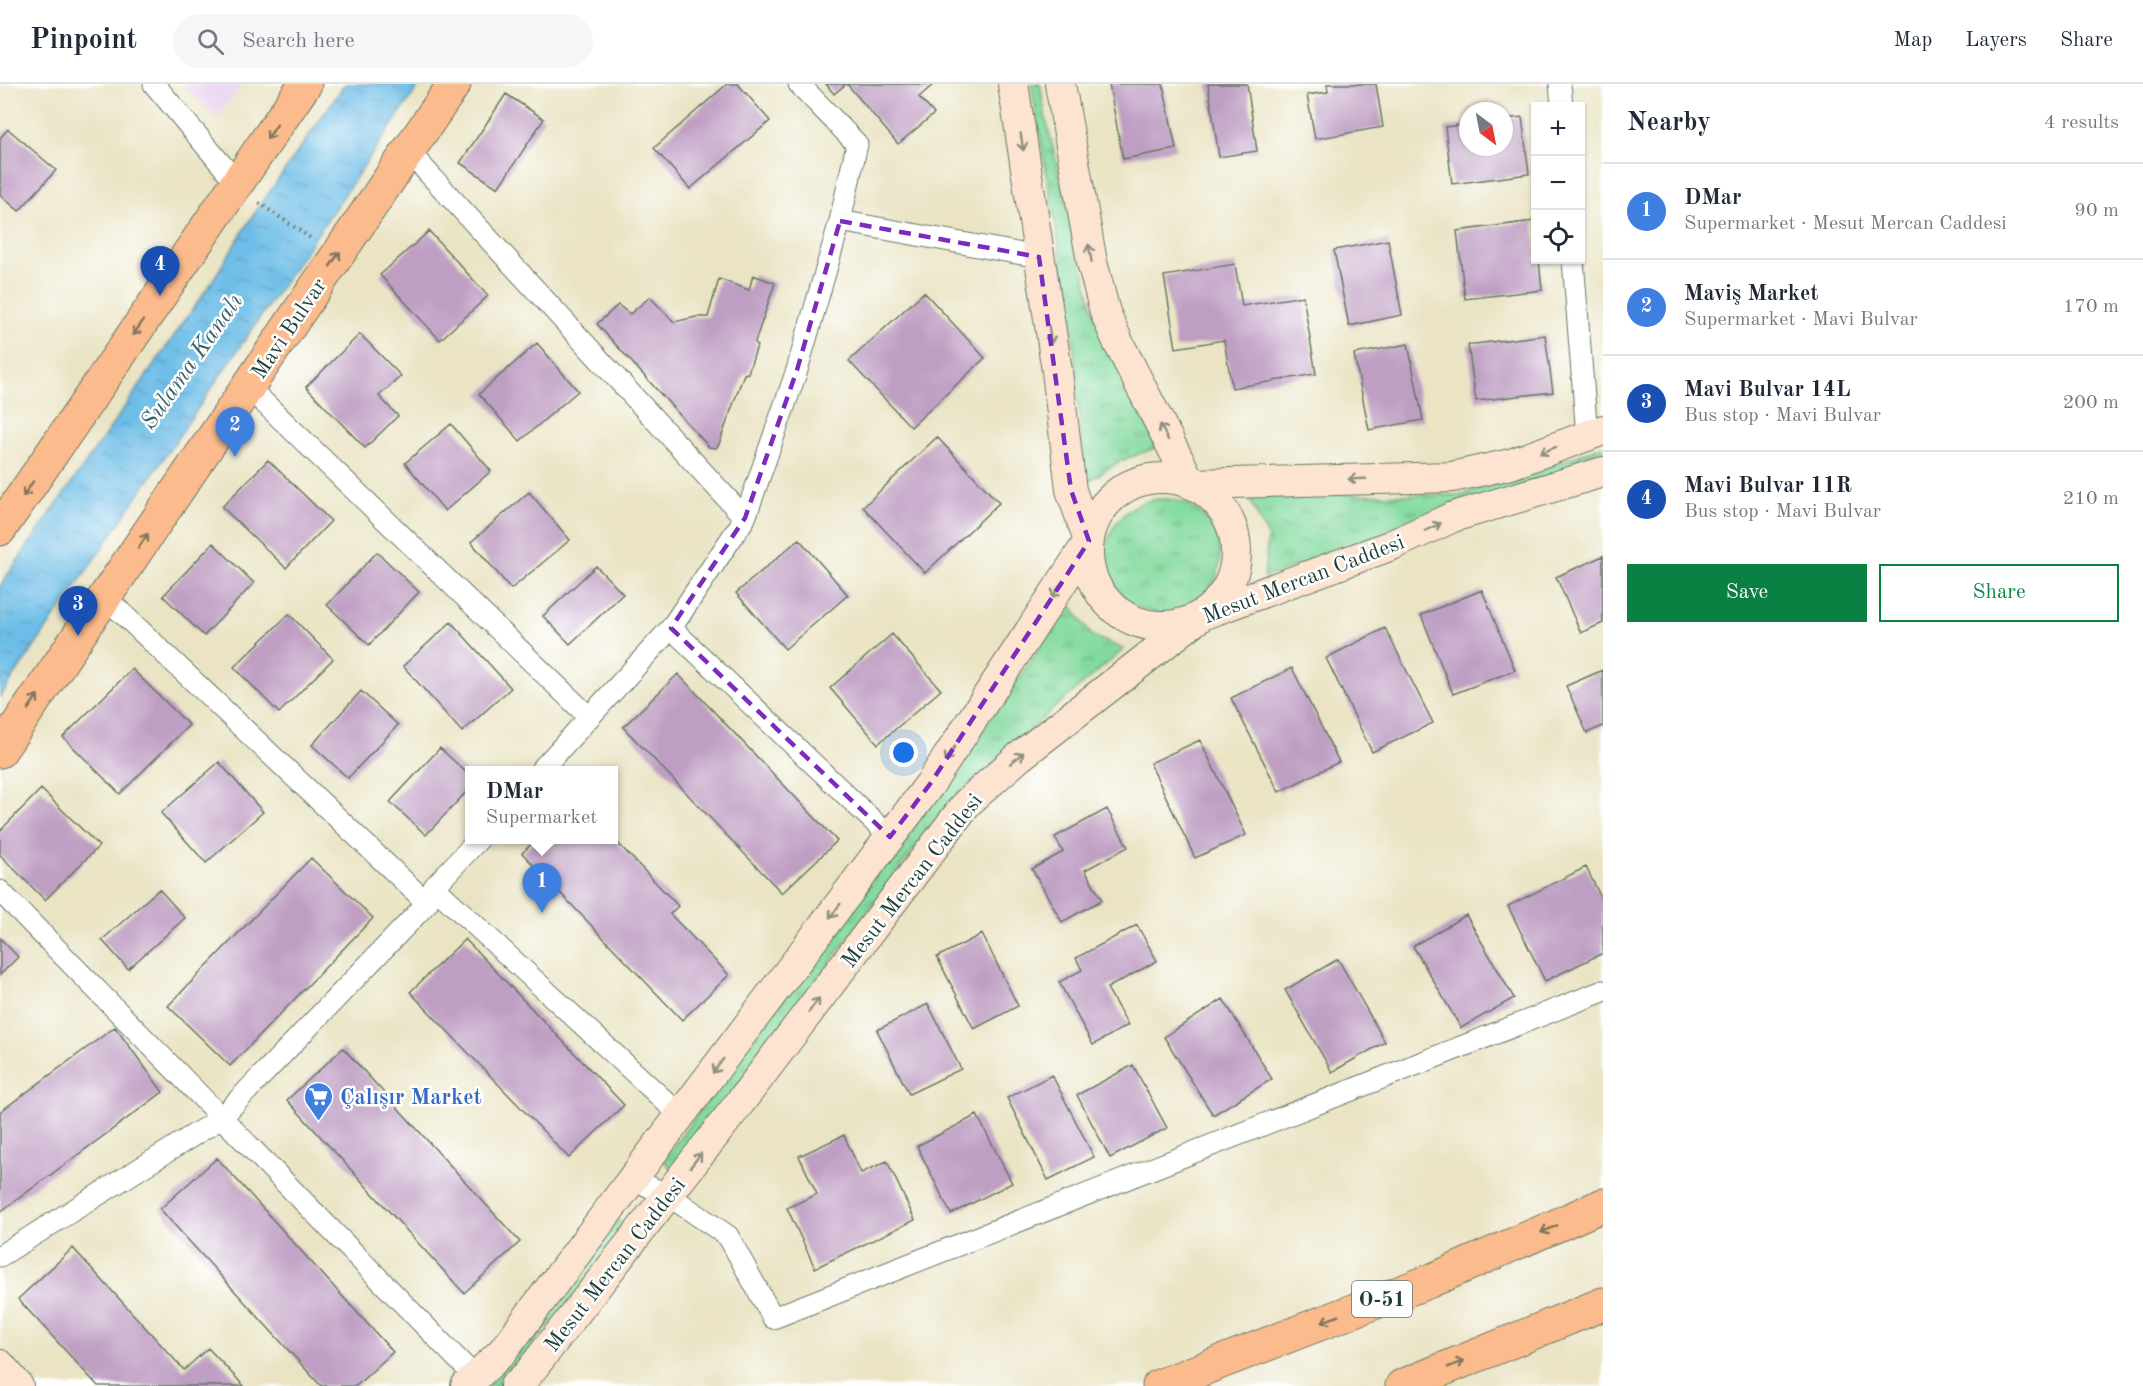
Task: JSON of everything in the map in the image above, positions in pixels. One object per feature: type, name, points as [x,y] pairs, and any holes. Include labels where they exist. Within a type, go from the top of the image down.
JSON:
[{"type":"main road","points":[[0,529],[244,191],[305,84]]},
{"type":"main road","name":"Mavi Bulvar","points":[[0,751],[454,84]]},
{"type":"main road","points":[[1013,84],[1057,371],[1071,490],[1089,541]]},
{"type":"main road","points":[[1060,84],[1092,262],[1106,312],[1118,342],[1191,484]]},
{"type":"main road","points":[[1191,484],[1452,477],[1511,464],[1595,433]]},
{"type":"main road","name":"Mesut Mercan Caddesi","points":[[515,1386],[528,1374],[757,1081],[966,803],[1019,757],[1202,615],[1392,545],[1453,517],[1603,472]]},
{"type":"main road","points":[[1169,478],[1191,484],[1211,496],[1226,514],[1234,535],[1236,558],[1231,580],[1219,600],[1202,615],[1180,624],[1155,626],[1132,620],[1112,607],[1097,588],[1089,566],[1089,541],[1096,520],[1108,502],[1126,488],[1147,480],[1169,478]]},
{"type":"main road","name":"Mesut Mercan Caddesi","points":[[470,1382],[502,1352],[930,784],[1089,541]]},
{"type":"main road","name":"O-51","points":[[1159,1386],[1430,1281],[1603,1205]]},
{"type":"main road","points":[[1402,1386],[1603,1305]]},
{"type":"main road","points":[[0,1365],[18,1386]]},
{"type":"street","points":[[154,84],[244,191]]},
{"type":"street","points":[[545,766],[671,628],[745,518],[797,370],[840,221],[857,144],[799,84]]},
{"type":"street","points":[[1560,84],[1562,102]]},
{"type":"street","points":[[408,151],[745,518]]},
{"type":"street","points":[[840,221],[1039,257]]},
{"type":"street","points":[[1574,264],[1595,433]]},
{"type":"street","points":[[248,387],[589,717]]},
{"type":"street","points":[[105,597],[430,895],[681,1115]]},
{"type":"street","points":[[671,628],[890,837]]},
{"type":"street","points":[[0,1256],[221,1118],[430,895],[475,844]]},
{"type":"street","points":[[0,891],[221,1118],[470,1382]]},
{"type":"street","points":[[632,1179],[668,1195],[728,1236],[773,1318],[1603,992]]},
{"type":"path","points":[[244,191],[316,242]]},
{"type":"highlighted area","points":[[840,221],[1039,257],[1071,490],[1089,541],[930,784],[890,837],[671,628],[745,518],[797,370]]},
{"type":"shaded area","points":[[182,84],[242,84],[217,118]]},
{"type":"green space","points":[[1031,84],[1040,84],[1046,120],[1095,317],[1157,447],[1120,461],[1084,484],[1072,320]]},
{"type":"green space","points":[[1603,446],[1603,457],[1264,578],[1268,537],[1247,494],[1459,495],[1508,481]]},
{"type":"green space","points":[[1163,499],[1185,503],[1204,515],[1216,534],[1220,556],[1216,578],[1204,597],[1185,609],[1163,613],[1141,609],[1122,597],[1110,578],[1106,556],[1110,534],[1122,515],[1141,503]]},
{"type":"green space","points":[[1070,604],[1092,636],[1124,649],[949,802],[674,1172],[663,1160],[938,794]]},
{"type":"green space","points":[[618,1220],[629,1229],[512,1370],[495,1386],[483,1386]]},
{"type":"water","name":"Sulama Kanalı","points":[[345,84],[420,84],[0,697],[0,586],[211,283],[250,220]]},
{"type":"building","points":[[727,84],[738,84],[770,121],[690,189],[654,148]]},
{"type":"building","points":[[826,84],[846,84],[834,94]]},
{"type":"building","points":[[847,84],[934,84],[919,97],[934,114],[898,144]]},
{"type":"building","points":[[1109,84],[1163,84],[1176,149],[1123,159]]},
{"type":"building","points":[[1208,84],[1247,84],[1257,151],[1219,157]]},
{"type":"building","points":[[1327,84],[1376,84],[1383,127],[1315,139],[1307,95],[1328,92]]},
{"type":"building","points":[[506,94],[544,119],[498,188],[460,163]]},
{"type":"building","points":[[1522,117],[1529,174],[1452,184],[1445,127],[1459,125],[1459,156],[1513,156],[1513,118]]},
{"type":"building","points":[[8,129],[56,170],[19,211],[0,195],[0,138]]},
{"type":"building","points":[[1531,221],[1531,264],[1539,264],[1542,290],[1465,299],[1457,231]]},
{"type":"building","points":[[429,231],[488,296],[440,340],[380,275]]},
{"type":"building","points":[[1388,240],[1402,315],[1349,326],[1334,250]]},
{"type":"building","points":[[1235,264],[1242,306],[1303,296],[1316,374],[1232,388],[1224,340],[1176,348],[1164,276]]},
{"type":"building","points":[[753,275],[775,283],[755,342],[757,346],[748,373],[744,374],[719,444],[716,448],[709,447],[597,324],[618,305],[630,314],[650,297],[674,322],[708,317],[719,279],[749,290]]},
{"type":"building","points":[[924,292],[985,358],[911,427],[849,361]]},
{"type":"building","points":[[360,334],[401,376],[379,396],[398,416],[365,448],[306,387]]},
{"type":"building","points":[[1545,335],[1553,392],[1476,401],[1468,345]]},
{"type":"building","points":[[537,343],[578,391],[520,441],[479,394]]},
{"type":"building","points":[[1408,344],[1423,420],[1369,430],[1354,354]]},
{"type":"building","points":[[451,424],[491,471],[445,511],[405,463]]},
{"type":"building","points":[[937,437],[999,503],[925,573],[863,507]]},
{"type":"building","points":[[268,460],[331,521],[286,568],[222,507]]},
{"type":"building","points":[[529,492],[570,540],[511,589],[471,542]]},
{"type":"building","points":[[799,539],[848,595],[785,649],[736,593]]},
{"type":"building","points":[[213,543],[254,583],[204,636],[163,596]]},
{"type":"building","points":[[377,552],[419,592],[369,645],[327,605]]},
{"type":"building","points":[[1603,556],[1603,623],[1581,633],[1556,577]]},
{"type":"building","points":[[596,566],[623,594],[570,644],[543,616]]},
{"type":"building","points":[[1482,590],[1515,670],[1453,694],[1421,615]]},
{"type":"building","points":[[289,614],[333,659],[279,713],[234,667]]},
{"type":"building","points":[[451,622],[511,688],[462,732],[403,666]]},
{"type":"building","points":[[1385,628],[1433,723],[1372,752],[1326,658]]},
{"type":"building","points":[[892,634],[941,690],[878,744],[830,688]]},
{"type":"building","points":[[1292,668],[1339,762],[1279,792],[1231,698]]},
{"type":"building","points":[[132,669],[189,725],[120,794],[63,737]]},
{"type":"building","points":[[1603,670],[1603,726],[1587,733],[1566,686]]},
{"type":"building","points":[[678,674],[837,841],[782,893],[623,727]]},
{"type":"building","points":[[361,691],[398,725],[348,778],[312,745]]},
{"type":"building","points":[[1200,740],[1246,835],[1195,858],[1150,763]]},
{"type":"building","points":[[440,748],[465,771],[465,793],[426,835],[390,802]]},
{"type":"building","points":[[219,762],[263,812],[206,863],[161,813]]},
{"type":"building","points":[[41,789],[99,846],[45,900],[0,855],[0,831]]},
{"type":"building","points":[[1107,809],[1128,847],[1085,870],[1102,900],[1062,922],[1032,869],[1063,852],[1055,837]]},
{"type":"building","points":[[618,843],[678,906],[670,914],[729,975],[682,1020],[522,853],[532,844]]},
{"type":"building","points":[[311,858],[373,918],[230,1066],[168,1006]]},
{"type":"building","points":[[1586,867],[1603,902],[1603,953],[1545,981],[1508,906]]},
{"type":"building","points":[[159,889],[185,918],[128,969],[102,940]]},
{"type":"building","points":[[1466,915],[1514,998],[1461,1028],[1413,946]]},
{"type":"building","points":[[1137,925],[1157,961],[1107,988],[1128,1025],[1093,1045],[1059,982],[1082,970],[1076,958]]},
{"type":"building","points":[[982,934],[1018,1006],[974,1029],[937,957]]},
{"type":"building","points":[[0,938],[18,957],[0,975]]},
{"type":"building","points":[[465,939],[624,1105],[569,1158],[410,992]]},
{"type":"building","points":[[1338,959],[1385,1042],[1332,1072],[1285,990]]},
{"type":"building","points":[[1223,999],[1272,1079],[1213,1115],[1164,1037]]},
{"type":"building","points":[[928,1004],[961,1069],[909,1094],[877,1030]]},
{"type":"building","points":[[115,1027],[163,1092],[0,1212],[0,1112]]},
{"type":"building","points":[[343,1048],[520,1242],[464,1293],[287,1100]]},
{"type":"building","points":[[1133,1065],[1167,1128],[1110,1158],[1077,1095]]},
{"type":"building","points":[[1052,1075],[1094,1157],[1048,1180],[1007,1098]]},
{"type":"building","points":[[977,1115],[1012,1183],[951,1214],[917,1146]]},
{"type":"building","points":[[844,1135],[861,1173],[887,1161],[915,1220],[815,1268],[787,1208],[817,1194],[799,1156]]},
{"type":"building","points":[[217,1158],[393,1352],[356,1386],[321,1386],[160,1209]]},
{"type":"building","points":[[73,1248],[184,1370],[208,1348],[244,1386],[98,1386],[18,1299]]},
{"type":"place","name":"Mavi Bulvar 11R","points":[[160,296]]},
{"type":"place","name":"Maviş Market","points":[[235,457]]},
{"type":"place","name":"Mavi Bulvar 14L","points":[[78,636]]},
{"type":"place","name":"DMar","points":[[542,913]]},
{"type":"place","name":"Çalışır Market","points":[[319,1122]]}]
